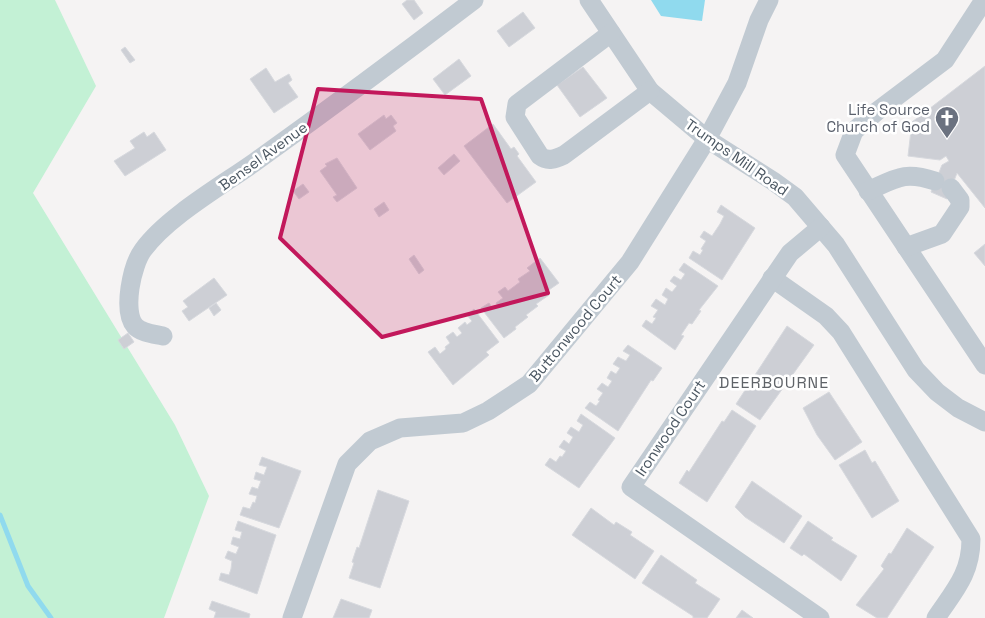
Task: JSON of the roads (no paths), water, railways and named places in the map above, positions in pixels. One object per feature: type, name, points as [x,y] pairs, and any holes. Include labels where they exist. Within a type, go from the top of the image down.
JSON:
[{"type":"street","name":"Bensel Avenue","points":[[163,336],[142,331],[131,319],[130,290],[137,262],[142,251],[174,220],[360,87],[474,0]]},
{"type":"street","name":"Trumps Mill Road","points":[[589,0],[650,91],[707,139],[758,170],[795,197],[836,245],[916,370],[937,392],[985,422]]},
{"type":"street","name":"Buttonwood Court","points":[[292,618],[347,464],[370,441],[400,428],[463,423],[488,411],[529,384],[630,262],[707,139],[737,83],[759,20],[769,0]]},
{"type":"street","points":[[984,0],[945,60],[854,131],[845,155],[985,365]]},
{"type":"street","points":[[611,33],[517,104],[515,117],[540,156],[553,160],[564,155],[650,91]]},
{"type":"street","points":[[868,191],[906,175],[918,176],[943,185],[960,200],[960,207],[942,234],[906,247]]},
{"type":"street","name":"Ironwood Court","points":[[820,618],[631,487],[790,253],[821,227]]},
{"type":"street","points":[[772,278],[826,316],[841,332],[971,540],[971,558],[964,576],[936,618]]},
{"type":"water","points":[[651,0],[705,0],[702,21],[661,16]]},
{"type":"waterway","points":[[0,515],[28,586],[51,618]]},
{"type":"place","name":"Life Source Church of God","points":[[947,139]]},
{"type":"district","name":"DEERBOURNE","points":[[774,382]]}]
